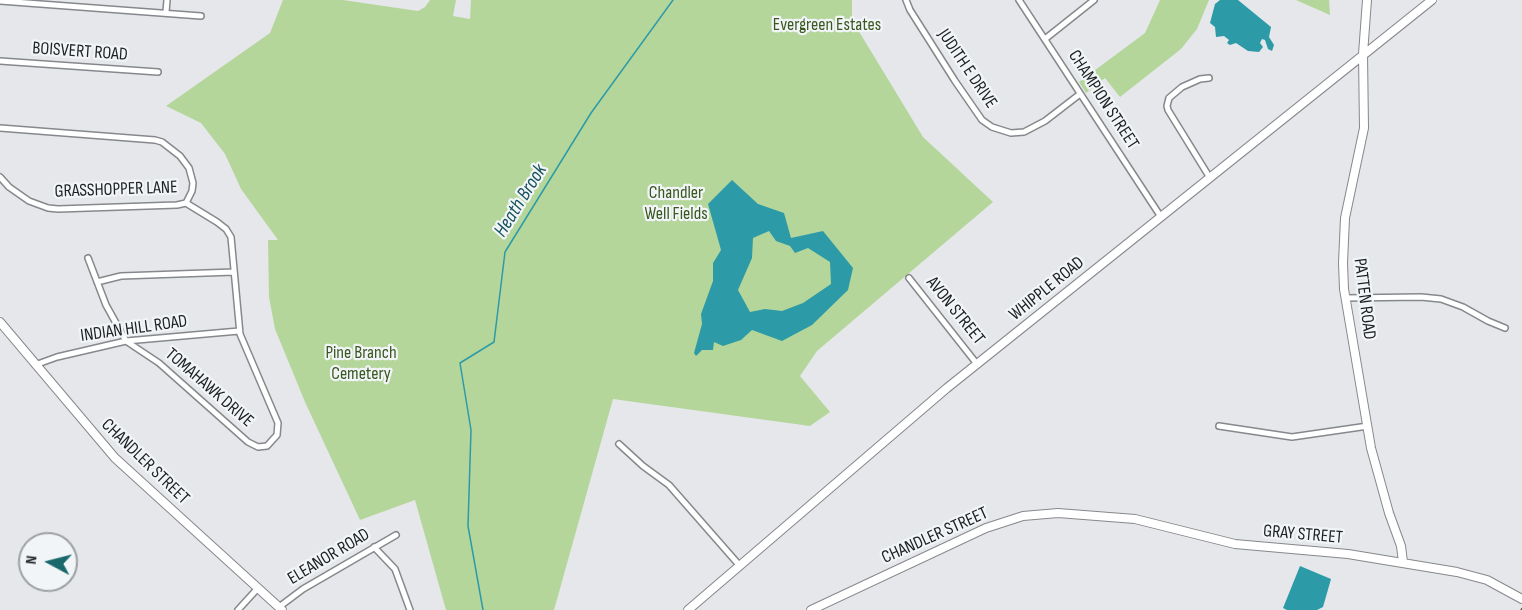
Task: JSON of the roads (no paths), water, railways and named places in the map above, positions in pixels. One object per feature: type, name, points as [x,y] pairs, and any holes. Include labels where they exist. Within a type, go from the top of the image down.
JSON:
[{"type":"street","points":[[166,12],[167,0]]},
{"type":"street","name":"JUDITH E DRIVE","points":[[906,0],[955,81],[982,120],[992,127],[1011,133],[1024,132],[1045,121],[1080,94]]},
{"type":"street","name":"CHAMPION STREET","points":[[1019,0],[1161,217]]},
{"type":"street","points":[[1045,39],[1094,0]]},
{"type":"street","name":"PATTEN ROAD","points":[[1367,0],[1363,54],[1364,128],[1347,207],[1343,238],[1345,298],[1376,467],[1401,546],[1403,562]]},
{"type":"street","name":"WHIPPLE ROAD","points":[[688,610],[875,448],[977,364],[1432,0]]},
{"type":"street","points":[[0,1],[201,16]]},
{"type":"street","name":"BOISVERT ROAD","points":[[0,61],[158,72]]},
{"type":"street","points":[[1209,78],[1200,79],[1182,87],[1169,98],[1167,106],[1210,178]]},
{"type":"street","name":"GRASSHOPPER LANE","points":[[0,128],[141,137],[162,142],[180,156],[189,168],[193,183],[186,203],[177,205],[96,209],[48,208],[18,195],[0,177]]},
{"type":"street","name":"TOMAHAWK DRIVE","points":[[88,258],[111,315],[126,341],[159,363],[248,442],[263,447],[276,437],[278,423],[250,363],[239,331],[232,240],[229,233],[217,222],[186,203]]},
{"type":"street","points":[[97,282],[121,276],[234,272]]},
{"type":"street","name":"AVON STREET","points":[[909,278],[977,364]]},
{"type":"street","points":[[1345,298],[1441,299],[1462,306],[1493,324],[1505,328]]},
{"type":"street","name":"CHANDLER STREET","points":[[0,322],[115,458],[281,609]]},
{"type":"street","name":"INDIAN HILL ROAD","points":[[35,365],[45,359],[126,341],[239,331]]},
{"type":"street","points":[[1219,426],[1292,437],[1368,426]]},
{"type":"street","points":[[619,444],[676,492],[740,566]]},
{"type":"street","name":"CHANDLER STREET","points":[[811,610],[986,528],[1008,520],[1043,513],[1077,514]]},
{"type":"street","name":"GRAY STREET","points":[[1077,514],[1145,521],[1235,544],[1348,554],[1403,562],[1471,575],[1496,584],[1522,599]]},
{"type":"street","name":"ELEANOR ROAD","points":[[281,609],[303,589],[396,535]]},
{"type":"street","points":[[374,547],[395,569],[410,610]]},
{"type":"street","points":[[238,610],[258,588]]},
{"type":"water","points":[[1220,0],[1238,0],[1271,27],[1269,37],[1274,45],[1272,51],[1262,39],[1260,43],[1263,47],[1259,52],[1248,51],[1236,43],[1230,45],[1227,43],[1229,40],[1224,36],[1216,37],[1215,27],[1210,23],[1215,4]]},
{"type":"water","points":[[732,180],[758,204],[784,213],[791,238],[823,231],[853,268],[848,290],[812,325],[782,341],[752,330],[741,340],[723,346],[714,342],[713,350],[702,350],[696,356],[694,353],[702,324],[701,314],[713,281],[713,263],[721,250],[708,204]],"holes":[[[769,231],[776,241],[790,246],[795,253],[808,248],[830,262],[831,284],[803,303],[782,311],[765,309],[750,312],[738,290],[752,258],[753,238]]]},
{"type":"water","points":[[1300,566],[1331,579],[1323,607],[1317,610],[1283,608]]},
{"type":"waterway","name":"Heath Brook","points":[[483,610],[468,526],[471,430],[460,363],[494,342],[505,252],[591,113],[673,0]]},
{"type":"park label","name":"Evergreen Estates","points":[[827,25]]},
{"type":"park label","name":"Chandler Well Fields","points":[[676,203]]},
{"type":"park label","name":"Pine Branch Cemetery","points":[[361,364]]}]
